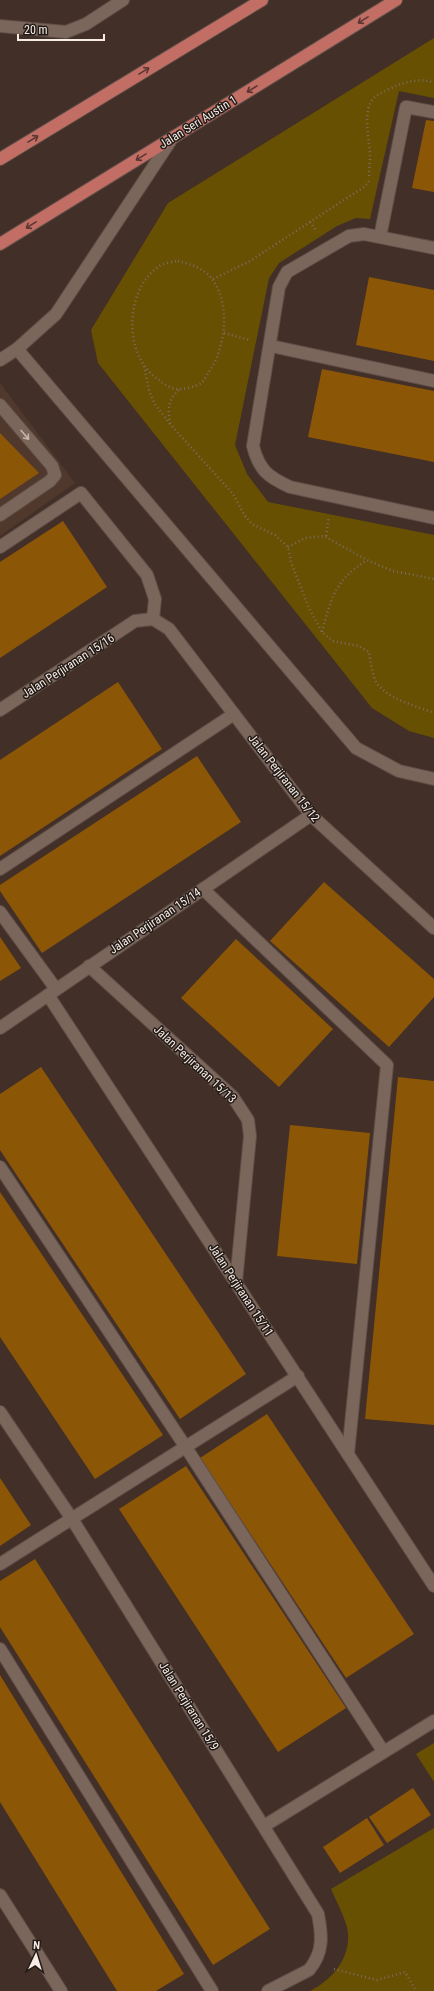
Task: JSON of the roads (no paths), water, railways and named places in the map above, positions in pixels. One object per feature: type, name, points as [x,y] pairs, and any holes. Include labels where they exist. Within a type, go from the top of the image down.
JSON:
[{"type":"main road","points":[[0,159],[262,0]]},
{"type":"main road","name":"Jalan Seri Austin 1","points":[[0,244],[396,0]]},
{"type":"street","points":[[0,26],[66,32],[86,24],[123,0]]},
{"type":"street","points":[[380,237],[406,107],[434,112]]},
{"type":"street","points":[[0,360],[17,349],[56,314],[173,137]]},
{"type":"street","points":[[434,248],[364,234],[349,236],[287,272],[279,287],[271,346],[253,446],[257,462],[273,479],[290,487],[434,518]]},
{"type":"street","points":[[271,346],[434,381]]},
{"type":"street","points":[[17,349],[356,748],[399,771],[434,779]]},
{"type":"street","points":[[0,405],[52,466],[55,475],[50,481],[0,515]]},
{"type":"street","points":[[0,547],[81,493],[148,575],[155,600],[153,618]]},
{"type":"street","name":"Jalan Perjiranan 15/16","points":[[0,710],[135,621],[153,618]]},
{"type":"street","name":"Jalan Perjiranan 15/12","points":[[153,618],[169,629],[311,815],[434,928]]},
{"type":"street","points":[[0,869],[234,714]]},
{"type":"street","name":"Jalan Perjiranan 15/14","points":[[0,1028],[311,815]]},
{"type":"street","points":[[203,889],[387,1065],[348,1454]]},
{"type":"street","name":"Jalan Perjiranan 15/11","points":[[0,912],[236,1282],[434,1586]]},
{"type":"street","name":"Jalan Perjiranan 15/13","points":[[89,966],[233,1097],[248,1120],[250,1136],[236,1282]]},
{"type":"street","points":[[0,1167],[185,1446],[383,1751]]},
{"type":"street","points":[[0,1564],[298,1376]]},
{"type":"street","name":"Jalan Perjiranan 15/9","points":[[0,1412],[72,1519],[318,1914],[322,1933],[321,1948],[314,1964],[309,1970],[268,1991]]},
{"type":"street","points":[[0,1649],[212,1991]]},
{"type":"street","points":[[264,1826],[383,1751],[434,1721]]},
{"type":"street","points":[[0,1895],[61,1991]]}]
